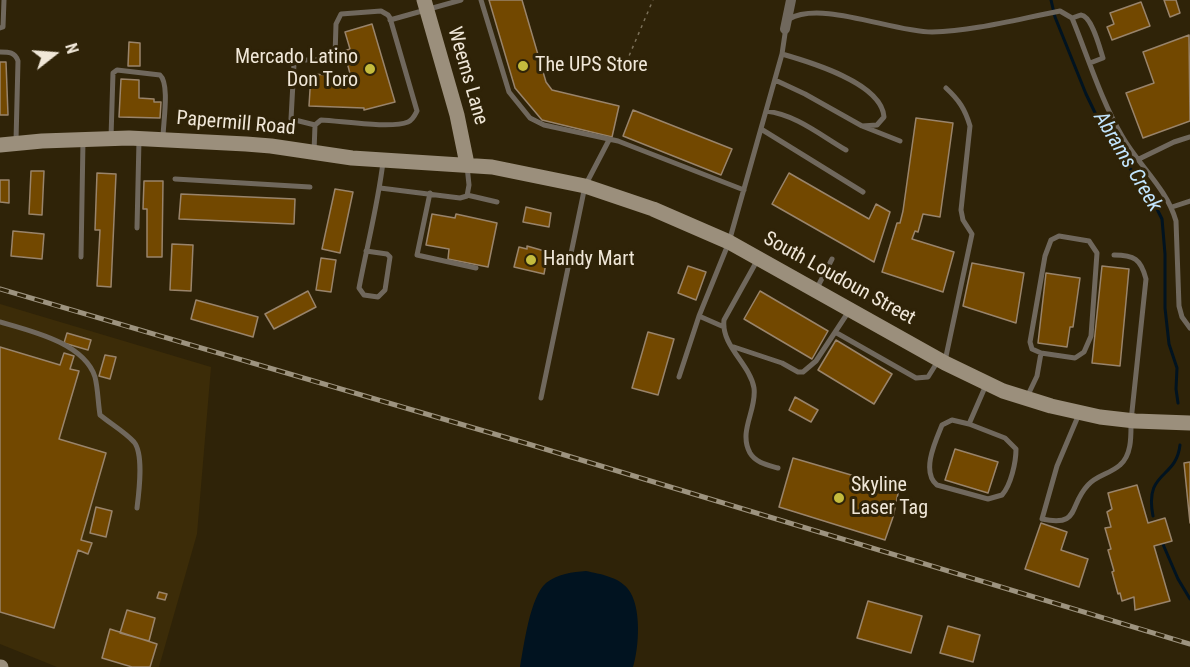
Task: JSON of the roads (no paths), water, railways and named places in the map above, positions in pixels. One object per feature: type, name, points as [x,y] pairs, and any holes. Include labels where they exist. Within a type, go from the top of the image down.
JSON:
[{"type":"main road","name":"Weems Lane","points":[[425,6],[458,115],[467,164]]},
{"type":"main road","name":"Papermill Road","points":[[0,145],[111,138],[163,139],[271,146],[383,160],[467,164]]},
{"type":"main road","name":"South Loudoun Street","points":[[467,164],[522,172],[585,186],[653,209],[729,242],[942,361],[1027,399],[1131,421],[1190,423]]},
{"type":"street","points":[[785,29],[791,0]]},
{"type":"lane","points":[[0,28],[3,27],[4,0]]},
{"type":"lane","points":[[390,20],[425,6],[462,0]]},
{"type":"lane","points":[[481,0],[509,92],[530,118],[544,125],[609,140],[744,190]]},
{"type":"lane","points":[[679,377],[699,316],[729,242],[782,54],[785,29],[790,18],[802,7]]},
{"type":"lane","points":[[314,153],[315,125],[321,120],[390,124],[407,122],[417,111],[388,15],[381,11],[341,14],[336,24],[336,56],[333,60],[300,60],[294,64],[291,119],[315,125]]},
{"type":"lane","points":[[880,16],[904,26],[931,32],[952,31],[1060,11],[1072,18],[1112,118],[1172,207],[1176,220],[1179,306],[1182,317],[1190,328]]},
{"type":"lane","points":[[1072,18],[1081,15],[1087,17],[1091,24],[1103,58],[1090,63]]},
{"type":"lane","points":[[0,52],[12,52],[18,61],[16,143]]},
{"type":"lane","points":[[782,54],[840,73],[869,94],[881,107],[884,117],[877,124],[862,126]]},
{"type":"lane","points":[[111,138],[113,73],[117,70],[160,75],[163,78],[165,89],[163,139]]},
{"type":"lane","points":[[775,80],[862,126],[900,141]]},
{"type":"lane","points":[[835,332],[916,378],[928,377],[942,361],[972,234],[963,220],[961,210],[969,126],[960,100],[946,88]]},
{"type":"lane","points":[[766,111],[783,113],[797,119],[846,150]]},
{"type":"lane","points":[[761,129],[863,192]]},
{"type":"lane","points":[[1138,159],[1190,137]]},
{"type":"lane","points":[[81,257],[84,139]]},
{"type":"lane","points":[[137,228],[139,139]]},
{"type":"lane","points":[[541,398],[585,186],[609,140]]},
{"type":"lane","points":[[366,251],[387,254],[390,257],[385,290],[378,297],[364,295],[359,288],[366,251],[380,188],[383,160]]},
{"type":"lane","points":[[467,164],[469,185],[467,195]]},
{"type":"lane","points":[[175,179],[310,187]]},
{"type":"lane","points":[[380,188],[460,198],[467,195],[497,202]]},
{"type":"lane","points":[[430,193],[417,255],[476,268]]},
{"type":"lane","points":[[1172,207],[1190,201]]},
{"type":"lane","points":[[1059,236],[1089,241],[1097,253],[1091,336],[1084,352],[1075,358],[1041,354],[1032,349],[1030,342],[1045,256],[1051,240],[1059,236]]},
{"type":"lane","points":[[1080,412],[1057,466],[1042,519],[1057,522],[1065,520],[1071,515],[1082,491],[1092,480],[1121,465],[1128,454],[1146,279],[1143,270],[1134,258],[1128,255],[1114,255]]},
{"type":"lane","points":[[758,258],[724,320],[724,327],[731,346],[753,385],[754,399],[747,429],[749,450],[759,462],[778,468]]},
{"type":"lane","points":[[816,290],[832,260]]},
{"type":"lane","points":[[731,346],[782,363],[801,372],[816,361],[850,309]]},
{"type":"lane","points":[[699,316],[724,327]]},
{"type":"lane","points":[[0,322],[57,342],[78,352],[87,362],[95,378],[100,415],[134,441],[139,449],[140,490],[137,508]]},
{"type":"lane","points":[[1027,399],[1037,376],[1041,354]]},
{"type":"lane","points":[[969,424],[987,383]]},
{"type":"lane","points":[[952,420],[969,424],[1005,438],[1016,449],[1008,484],[1002,495],[988,499],[944,488],[933,482],[929,468],[942,425],[952,420]]},
{"type":"water","points":[[586,571],[620,582],[632,596],[636,606],[638,627],[633,667],[520,667],[528,622],[540,590],[555,577]]},
{"type":"waterway","name":"Abrams Creek","points":[[1051,0],[1055,17],[1100,123],[1151,197],[1162,219],[1165,254],[1165,308],[1169,344],[1177,368],[1178,403]]},
{"type":"waterway","name":"Abrams Creek","points":[[1153,516],[1151,501],[1153,490],[1173,464],[1180,445]]},
{"type":"waterway","name":"Abrams Creek","points":[[1162,542],[1178,579],[1190,599]]},
{"type":"railway","points":[[0,289],[525,443],[1190,644]]},
{"type":"place","name":"The UPS Store","points":[[523,66]]},
{"type":"place","name":"Mercado Latino Don Toro","points":[[370,69]]},
{"type":"place","name":"Handy Mart","points":[[531,260]]},
{"type":"place","name":"Skyline Laser Tag","points":[[839,498]]}]
